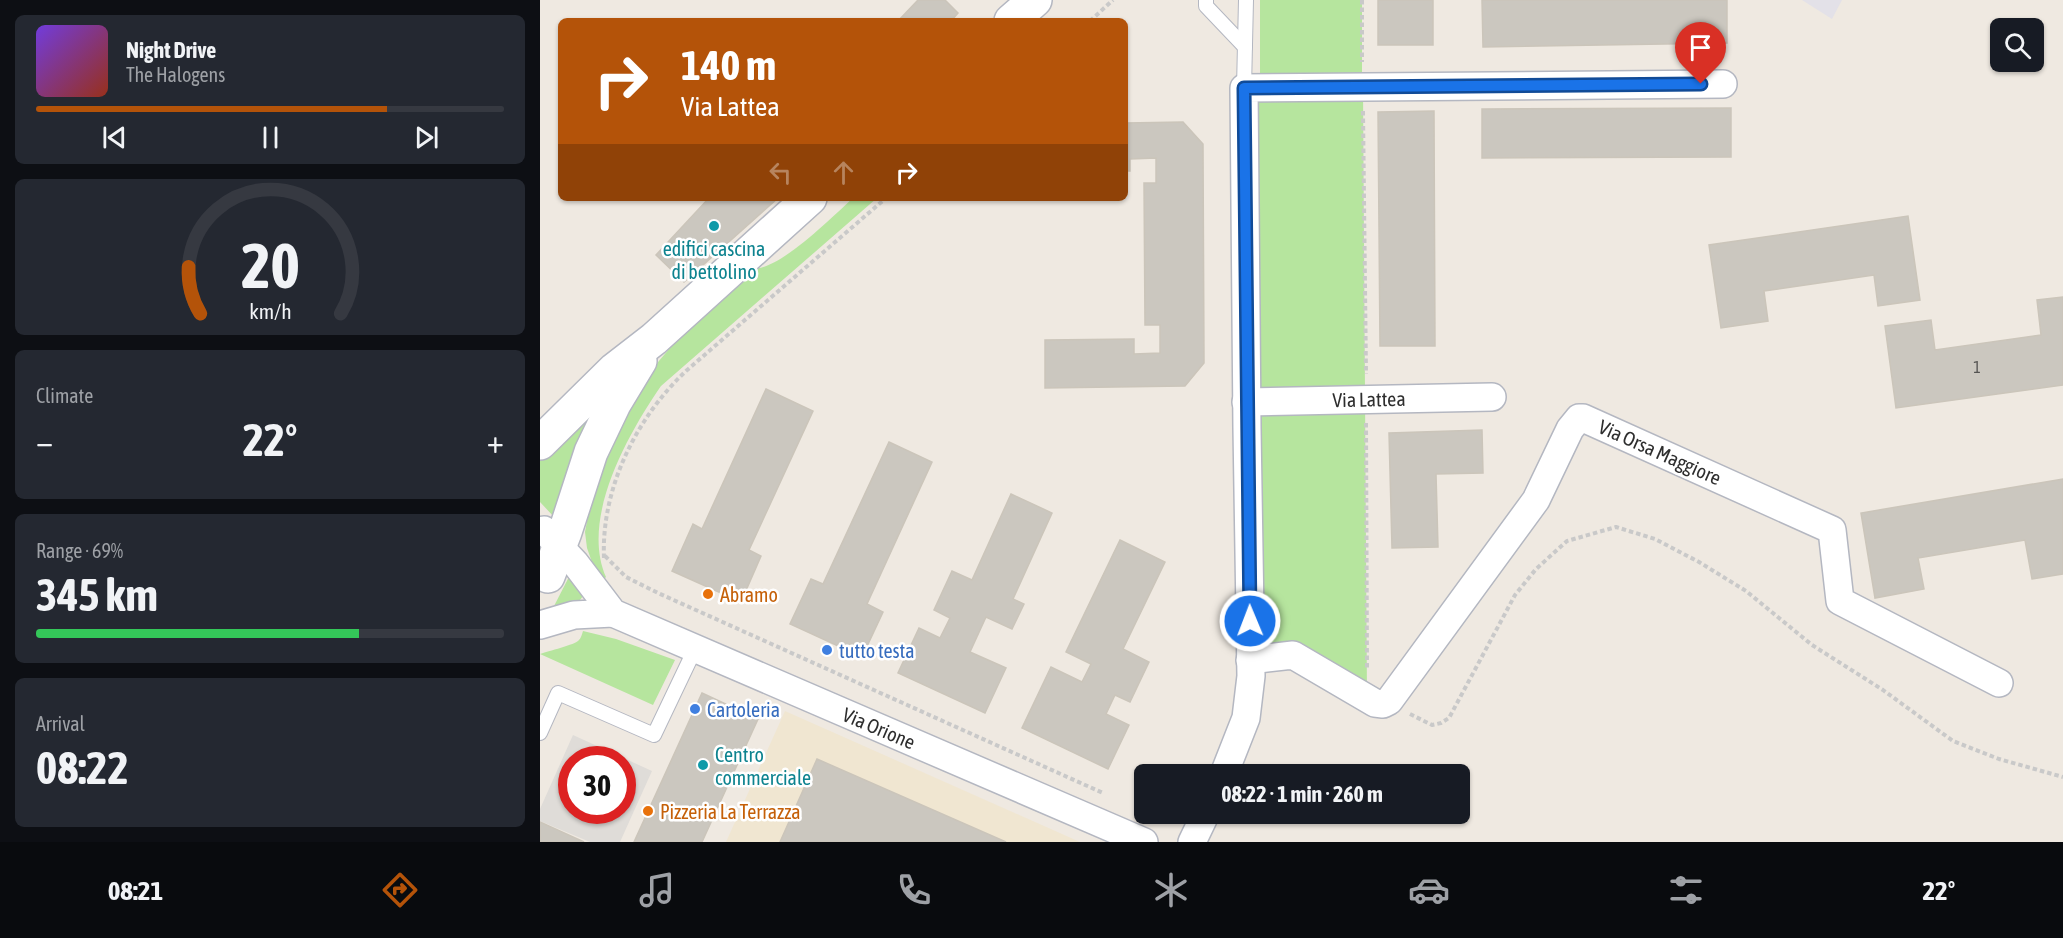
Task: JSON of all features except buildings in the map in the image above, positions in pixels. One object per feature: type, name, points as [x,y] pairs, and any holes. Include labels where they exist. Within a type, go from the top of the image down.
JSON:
[{"type":"main road","points":[[1014,18],[1035,0]]},
{"type":"main road","points":[[540,443],[614,370],[654,339],[807,201]]},
{"type":"main road","points":[[544,583],[548,534],[582,476],[602,427],[654,339]]},
{"type":"street","points":[[1228,764],[1246,718],[1251,676],[1244,88],[1723,84]]},
{"type":"street","name":"Via Lattea","points":[[1246,402],[1492,396]]},
{"type":"street","name":"Via Orsa Maggiore","points":[[1378,700],[1536,500],[1570,429],[1579,418],[1832,530],[1840,601],[1999,682]]},
{"type":"street","points":[[548,534],[614,613]]},
{"type":"street","points":[[540,625],[574,615],[614,613]]},
{"type":"street","name":"Via Orione","points":[[614,613],[1144,842]]},
{"type":"street","points":[[1250,660],[1293,655],[1378,700]]},
{"type":"street","points":[[1192,842],[1201,824]]},
{"type":"lane","points":[[1206,0],[1206,6],[1245,47]]},
{"type":"lane","points":[[1244,88],[1246,0]]},
{"type":"lane","points":[[540,733],[558,693],[654,735],[695,649]]},
{"type":"path","points":[[1092,18],[1113,0]]},
{"type":"path","points":[[1362,0],[1366,399],[1378,700],[1432,725],[1449,718],[1515,595],[1524,583],[1566,541],[1616,527],[1655,539],[1699,562],[1746,591],[1812,645],[1883,690],[1953,741],[1999,759],[2063,777]]},
{"type":"path","points":[[596,592],[602,588],[606,578],[604,555],[607,513],[615,484],[646,416],[686,371],[883,201]]},
{"type":"path","points":[[604,555],[626,577],[658,593],[1112,798]]},
{"type":"shaded area","points":[[1802,0],[1842,0],[1832,19]]},
{"type":"shaded area","points":[[785,711],[1080,842],[726,842]]},
{"type":"shaded area","points":[[573,735],[597,746],[568,746]]},
{"type":"shaded area","points":[[636,764],[652,771],[636,806]]},
{"type":"shaded area","points":[[558,769],[558,824],[628,824],[620,842],[590,842],[540,821],[540,809]]},
{"type":"green space","points":[[1260,0],[1362,0],[1362,85],[1260,86]]},
{"type":"green space","points":[[1363,87],[1367,699],[1293,655],[1250,660],[1244,88]]},
{"type":"green space","points":[[850,201],[874,201],[661,386],[622,452],[603,503],[599,529],[600,554],[606,577],[603,580],[593,565],[587,548],[585,532],[590,505],[604,456],[653,368],[686,329],[752,269],[777,261],[819,229]]},
{"type":"green space","points":[[592,415],[555,518],[540,502],[540,461]]},
{"type":"green space","points":[[572,571],[583,596],[577,604],[553,608]]},
{"type":"green space","points":[[583,631],[616,639],[675,660],[653,705],[540,654],[577,642]]},
{"type":"place","name":"edifici cascina di bettolino","points":[[714,226]]},
{"type":"place","name":"Abramo","points":[[708,594]]},
{"type":"place","name":"tutto testa","points":[[827,650]]},
{"type":"place","name":"Cartoleria","points":[[695,709]]},
{"type":"place","name":"Centro commerciale","points":[[703,765]]},
{"type":"place","name":"Pizzeria La Terrazza","points":[[648,811]]},
{"type":"route","points":[[1250,621],[1244,88],[1701,84]]}]
